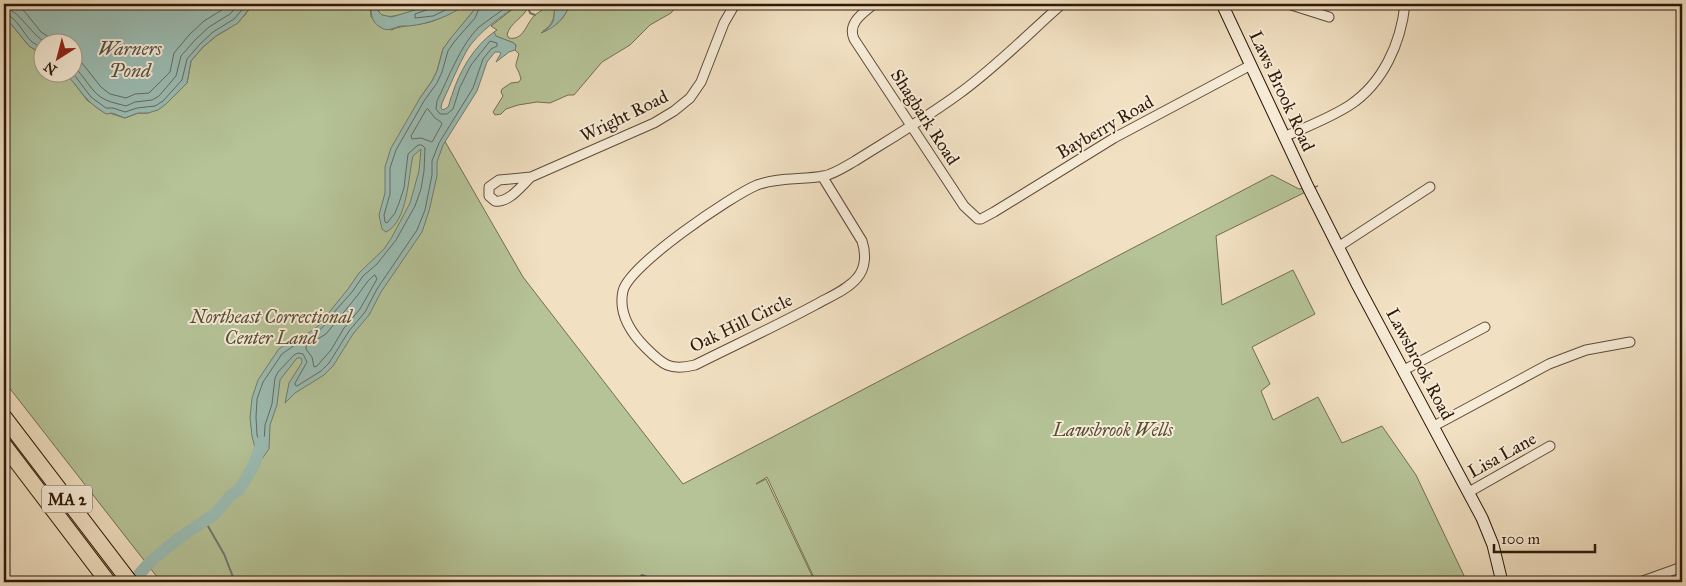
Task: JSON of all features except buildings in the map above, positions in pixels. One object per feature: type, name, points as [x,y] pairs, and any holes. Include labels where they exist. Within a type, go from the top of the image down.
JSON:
[{"type":"highway","name":"MA 2","points":[[4,417],[130,582]]},
{"type":"highway","name":"MA 2","points":[[4,446],[108,582]]},
{"type":"street","name":"Wright Road","points":[[531,177],[654,123],[683,105],[696,90],[703,78],[724,24],[735,4],[746,4]]},
{"type":"street","name":"Shagbark Road","points":[[874,4],[862,14],[851,29],[854,39],[964,206],[978,218]]},
{"type":"street","name":"Oak Hill Circle","points":[[822,176],[865,249],[862,268],[857,278],[838,293],[695,365],[674,368],[665,365],[656,358],[628,325],[622,310],[622,298],[626,282],[641,266],[674,239],[731,200],[757,186],[792,178],[826,175],[852,162],[960,93],[1006,56],[1062,4]]},
{"type":"street","name":"Laws Brook Road","points":[[1222,4],[1298,166]]},
{"type":"street","points":[[1288,4],[1329,17]]},
{"type":"street","points":[[1284,137],[1344,108],[1367,91],[1385,66],[1394,48],[1405,4]]},
{"type":"street","name":"Bayberry Road","points":[[978,218],[981,219],[994,212],[1114,138],[1251,65]]},
{"type":"street","name":"Lawsbrook Road","points":[[1298,166],[1338,246],[1482,518],[1493,545],[1502,582]]},
{"type":"street","points":[[1338,246],[1430,187]]},
{"type":"street","points":[[1404,370],[1485,327]]},
{"type":"street","points":[[1434,426],[1549,364],[1586,350],[1630,342]]},
{"type":"street","name":"Lisa Lane","points":[[1469,492],[1550,446]]},
{"type":"street","points":[[1640,582],[1682,567]]},
{"type":"green space","name":"Northeast Correctional Center Land","points":[[253,4],[370,4],[371,17],[391,30],[433,21],[464,6],[473,4],[474,10],[443,49],[437,71],[420,98],[523,277],[683,484],[1272,175],[1299,189],[1318,186],[1216,236],[1222,305],[1293,270],[1315,314],[1252,347],[1270,384],[1261,391],[1273,420],[1318,397],[1342,443],[1382,426],[1416,475],[1467,582],[816,582],[767,477],[756,484],[766,479],[815,582],[161,582],[4,381],[4,17],[32,48],[32,82],[73,82],[87,100],[100,110],[125,118],[138,113],[148,113],[177,92],[187,83],[191,61],[203,47],[244,16]]},
{"type":"green space","points":[[376,4],[434,4],[400,15],[386,16],[380,13]]},
{"type":"green space","points":[[519,4],[528,7],[511,27],[507,35],[509,38],[518,37],[532,18],[543,10],[546,4],[555,4],[552,22],[543,31],[560,21],[570,4],[678,4],[671,13],[650,25],[630,45],[602,62],[574,95],[568,95],[550,103],[537,102],[518,105],[495,115],[493,112],[503,96],[502,89],[511,83],[519,82],[521,79],[516,66],[519,54],[515,50],[516,45],[495,36],[494,32],[497,30],[491,26]]},
{"type":"water","name":"Warners Pond","points":[[4,4],[253,4],[238,23],[216,36],[203,47],[191,61],[187,83],[166,104],[158,110],[138,113],[125,118],[112,113],[106,114],[89,101],[73,82],[82,82],[82,32],[32,32],[32,48],[4,17]]},
{"type":"water","points":[[370,4],[376,4],[382,15],[392,17],[434,4],[466,4],[446,16],[431,21],[388,30],[383,29],[374,22]]},
{"type":"water","points":[[473,4],[519,4],[491,25],[472,43],[460,63],[441,108],[443,110],[448,107],[455,86],[468,60],[494,32],[496,36],[514,43],[516,46],[515,50],[509,52],[496,62],[501,53],[495,52],[487,62],[477,91],[443,145],[437,162],[437,176],[429,211],[422,232],[381,292],[369,315],[353,334],[333,366],[324,375],[295,393],[285,403],[289,383],[301,364],[301,358],[297,358],[280,380],[277,405],[270,425],[269,449],[259,463],[252,436],[250,418],[252,398],[258,380],[278,350],[285,344],[318,326],[359,273],[384,249],[392,237],[410,203],[419,171],[421,149],[413,156],[403,209],[399,218],[386,232],[382,229],[379,215],[385,193],[385,167],[391,148],[432,81],[443,49],[474,10]]},
{"type":"water","points":[[519,4],[532,4],[528,7]]},
{"type":"water","points":[[555,4],[570,4],[559,22],[541,33],[552,23]]},
{"type":"waterway","points":[[528,7],[530,13],[535,15]]},
{"type":"waterway","points":[[136,578],[150,562],[179,538],[215,514],[231,495],[239,490],[254,465],[262,442]]},
{"type":"waterway","points":[[205,521],[224,554],[235,582]]},
{"type":"waterway","points":[[634,582],[642,575],[650,578],[651,582]]},
{"type":"waterway","points":[[596,582],[601,580],[604,582]]},
{"type":"park label","name":"Lawsbrook Wells","points":[[1113,430]]}]
